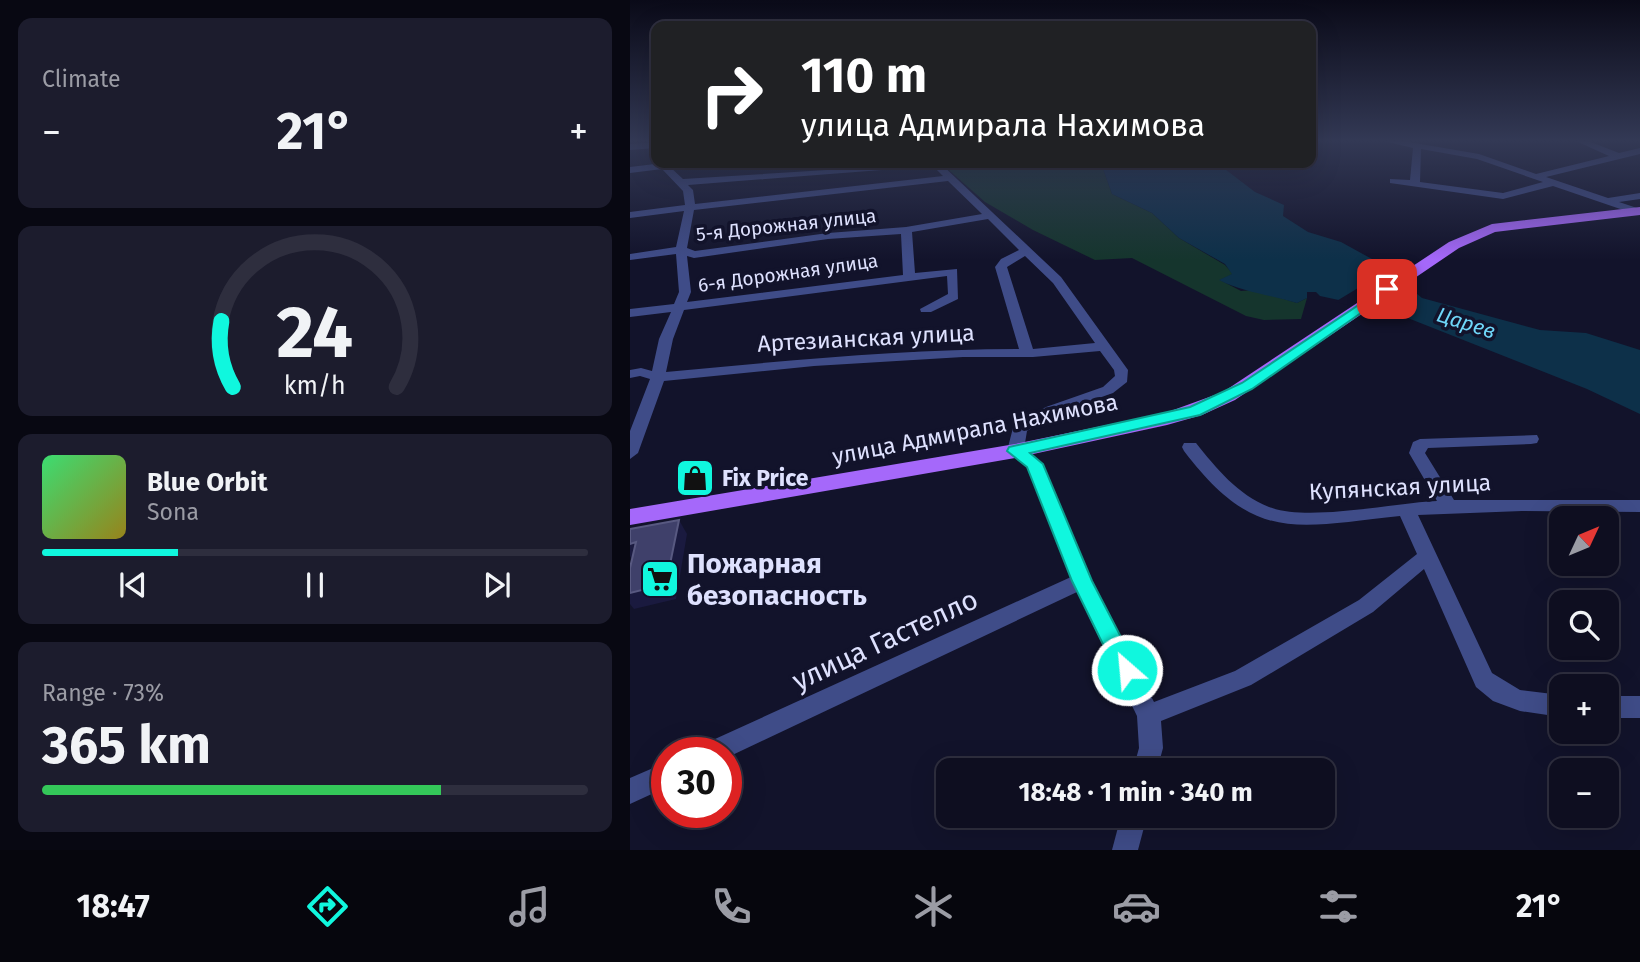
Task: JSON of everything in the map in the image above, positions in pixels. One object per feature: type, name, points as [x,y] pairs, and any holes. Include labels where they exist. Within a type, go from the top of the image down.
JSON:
[{"type":"main road","name":"улица Адмирала Нахимова","points":[[630,517],[1015,451],[1195,411],[1247,386],[1275,364],[1454,244],[1492,228],[1638,211]]},
{"type":"street","points":[[682,182],[704,181]]},
{"type":"street","points":[[630,215],[820,196],[932,181]]},
{"type":"street","points":[[954,181],[1058,280],[1121,370],[1120,382],[1108,390],[1035,417],[1020,428],[1015,451],[1034,464],[1082,581],[1149,715],[1151,748],[1148,758]]},
{"type":"street","points":[[1394,181],[1503,196],[1556,182]]},
{"type":"street","points":[[1552,181],[1638,211]]},
{"type":"street","points":[[630,453],[658,377],[666,339],[685,292],[681,250],[690,207],[688,190],[682,182]]},
{"type":"street","points":[[1607,201],[1640,196]]},
{"type":"street","name":"5-я Дорожная улица","points":[[630,257],[681,250],[694,255],[828,236],[906,230],[988,216]]},
{"type":"street","points":[[906,230],[909,276]]},
{"type":"street","points":[[1027,251],[1005,261],[1001,267],[1007,297],[1022,330],[1027,353]]},
{"type":"street","name":"6-я Дорожная улица","points":[[630,313],[909,276],[950,271],[955,273],[954,296],[926,309]]},
{"type":"street","name":"Артезианская улица","points":[[630,374],[641,372],[658,377],[814,362],[963,353],[1027,353],[1105,346]]},
{"type":"street","points":[[1450,508],[1417,453],[1419,446],[1426,443],[1531,439]]},
{"type":"street","name":"Купянская улица","points":[[1190,447],[1236,497],[1275,516],[1293,518],[1406,509],[1564,503],[1640,506]]},
{"type":"street","points":[[1406,509],[1476,669],[1495,691],[1531,705],[1549,706]]},
{"type":"street","points":[[1149,715],[1243,678],[1366,606],[1427,556]]},
{"type":"street","name":"улица Гастелло","points":[[742,738],[1082,581]]},
{"type":"street","points":[[1619,707],[1640,707]]},
{"type":"street","points":[[630,790],[651,781]]},
{"type":"street","points":[[1125,850],[1131,828]]},
{"type":"green space","points":[[961,181],[1107,181],[1112,194],[1152,213],[1179,238],[1225,265],[1233,274],[1220,280],[1241,291],[1254,290],[1297,303],[1307,298],[1301,319],[1264,320],[1246,316],[1132,258],[1095,260],[1033,230],[985,202]]},
{"type":"water","name":"Царев","points":[[1107,181],[1240,181],[1255,192],[1284,205],[1283,216],[1308,232],[1341,242],[1381,264],[1422,298],[1540,330],[1586,333],[1640,350],[1640,414],[1587,389],[1390,311],[1320,296],[1316,292],[1307,292],[1307,298],[1297,303],[1228,284],[1219,280],[1232,274],[1225,264],[1179,238],[1152,213],[1112,194]]},
{"type":"pier","points":[[1391,268],[1412,285],[1374,311],[1335,302]]},
{"type":"building","points":[[679,520],[666,584],[630,593],[630,568],[636,542],[630,544],[630,529]]},
{"type":"place","name":"Fix Price","points":[[695,478]]},
{"type":"place","name":"Пожарная безопасность","points":[[660,579]]},
{"type":"route","points":[[1127,670],[1082,581],[1034,464],[1015,451],[1195,411],[1247,386],[1275,364],[1387,289]]}]
